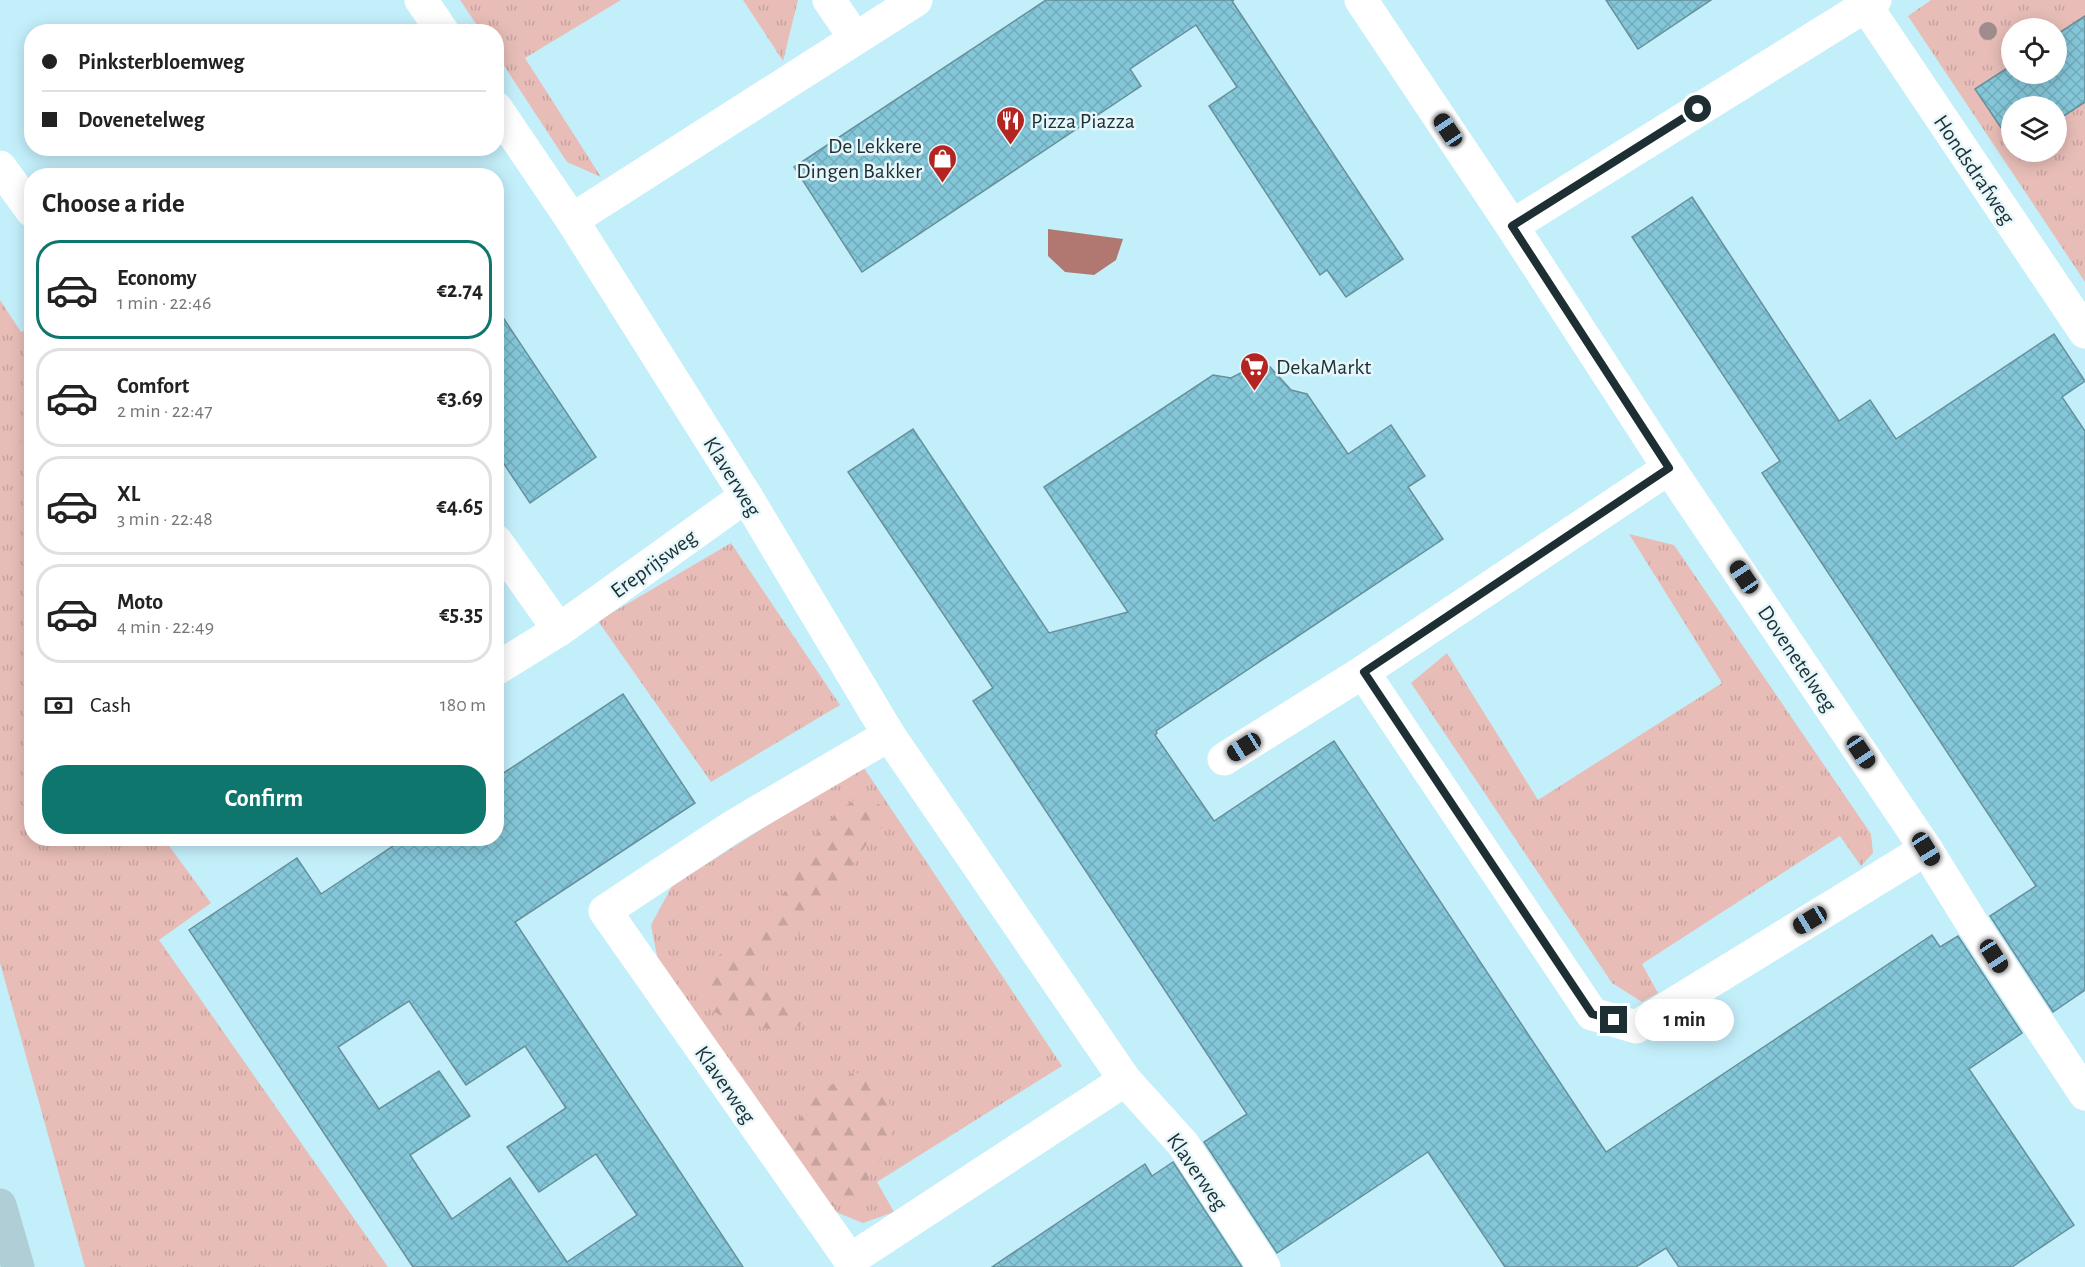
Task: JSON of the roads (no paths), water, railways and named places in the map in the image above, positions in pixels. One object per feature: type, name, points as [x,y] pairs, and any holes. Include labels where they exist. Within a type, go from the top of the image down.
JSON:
[{"type":"main road","points":[[0,1205],[18,1267]]},
{"type":"street","points":[[421,0],[438,24]]},
{"type":"street","points":[[829,0],[855,38]]},
{"type":"street","points":[[572,220],[916,0]]},
{"type":"street","points":[[1512,226],[1870,3]]},
{"type":"street","name":"Hondsdrafweg","points":[[1870,3],[2085,332]]},
{"type":"street","name":"Dovenetelweg","points":[[1374,5],[1512,226],[1669,468],[1926,849],[2085,1094]]},
{"type":"street","name":"Klaverweg","points":[[504,120],[572,220],[746,496],[889,735],[1125,1080],[1183,1144],[1264,1267]]},
{"type":"street","points":[[0,167],[24,200]]},
{"type":"street","points":[[1224,759],[1364,672],[1669,468]]},
{"type":"street","name":"Ereprijsweg","points":[[504,664],[560,630],[746,496]]},
{"type":"street","points":[[504,553],[560,630]]},
{"type":"street","points":[[1364,672],[1592,1014],[1636,1027],[1926,849]]},
{"type":"street","name":"Klaverweg","points":[[889,735],[732,828],[605,911],[850,1260],[1125,1080]]},
{"type":"place","name":"Pizza Piazza","points":[[1010,146]]},
{"type":"place","name":"De Lekkere Dingen Bakker","points":[[943,184]]},
{"type":"place","name":"DekaMarkt","points":[[1255,392]]}]
